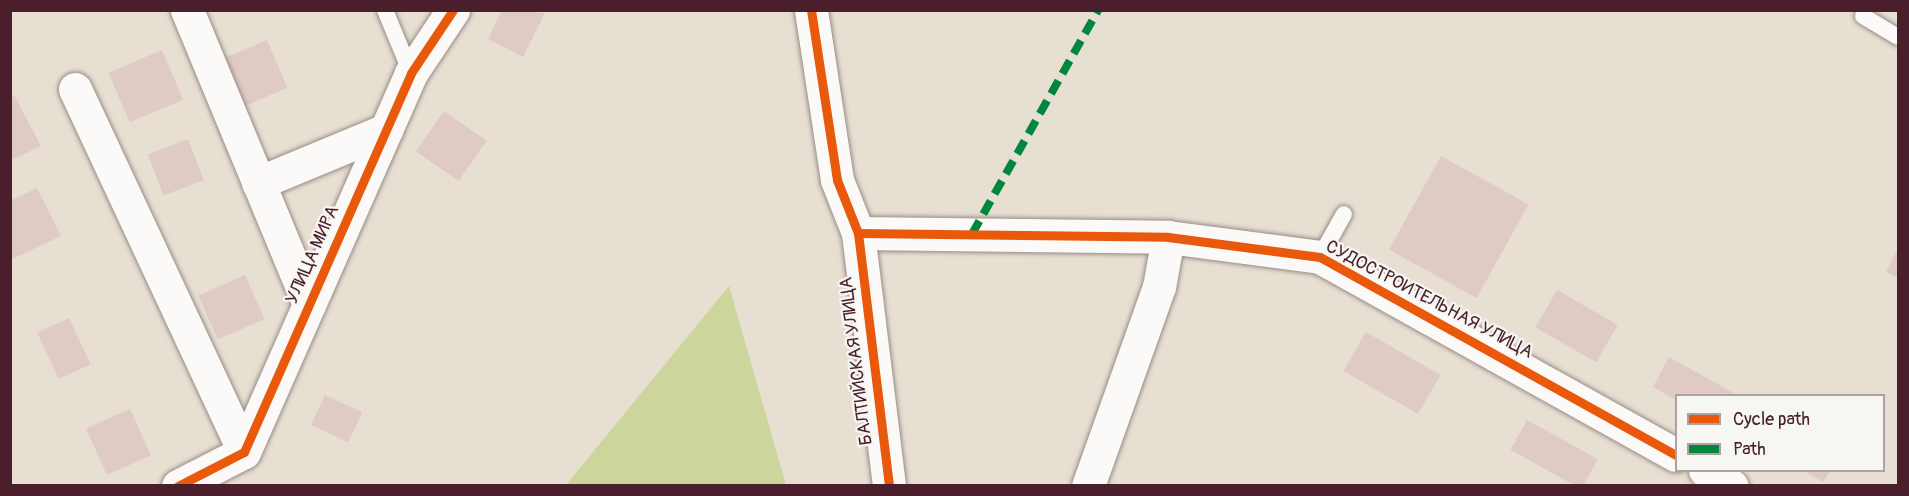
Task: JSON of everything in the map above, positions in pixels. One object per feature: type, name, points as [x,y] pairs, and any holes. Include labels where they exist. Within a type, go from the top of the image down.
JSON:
[{"type":"street","points":[[187,10],[309,305]]},
{"type":"street","name":"УЛИЦА МИРА","points":[[244,452],[411,73],[453,10]]},
{"type":"street","name":"БАЛТИЙСКАЯ УЛИЦА","points":[[811,10],[837,180],[858,233],[889,486]]},
{"type":"street","points":[[75,89],[244,452],[178,486]]},
{"type":"street","points":[[258,183],[386,130]]},
{"type":"street","name":"СУДОСТРОИТЕЛЬНАЯ УЛИЦА","points":[[858,233],[1168,237],[1320,257],[1675,454]]},
{"type":"street","points":[[1088,486],[1159,286],[1168,237]]},
{"type":"street","points":[[1707,472],[1732,486]]},
{"type":"lane","points":[[385,10],[411,73]]},
{"type":"lane","points":[[1863,16],[1899,37]]},
{"type":"lane","points":[[1320,257],[1344,214]]},
{"type":"green space","points":[[729,286],[786,485],[566,485]]},
{"type":"building","points":[[502,10],[545,13],[523,57],[488,39]]},
{"type":"building","points":[[267,40],[287,88],[245,106],[225,58]]},
{"type":"building","points":[[162,50],[183,100],[130,122],[109,73]]},
{"type":"building","points":[[14,95],[41,146],[10,161],[10,97]]},
{"type":"building","points":[[444,111],[487,141],[458,181],[416,151]]},
{"type":"building","points":[[188,139],[204,180],[164,195],[148,154]]},
{"type":"building","points":[[1441,156],[1528,204],[1477,298],[1389,250]]},
{"type":"building","points":[[37,188],[61,236],[10,260],[10,201]]},
{"type":"building","points":[[1898,248],[1898,278],[1886,272]]},
{"type":"building","points":[[245,275],[265,319],[218,340],[198,296]]},
{"type":"building","points":[[1557,290],[1618,325],[1596,362],[1536,327]]},
{"type":"building","points":[[69,318],[91,364],[59,379],[37,333]]},
{"type":"building","points":[[1366,332],[1440,375],[1418,414],[1344,371]]},
{"type":"building","points":[[1669,357],[1735,394],[1675,394],[1675,399],[1653,387]]},
{"type":"building","points":[[325,395],[362,412],[348,442],[311,425]]},
{"type":"building","points":[[130,409],[151,456],[107,475],[86,429]]},
{"type":"building","points":[[1527,420],[1598,459],[1583,486],[1576,486],[1511,450]]},
{"type":"building","points":[[1806,472],[1830,472],[1823,482]]},
{"type":"marked path","points":[[972,234],[1098,10]]},
{"type":"cycle path","points":[[178,486],[244,452],[411,73],[453,10]]},
{"type":"cycle path","points":[[811,10],[837,180],[858,233],[889,486]]},
{"type":"cycle path","points":[[858,233],[1168,237],[1320,257],[1675,454]]}]
